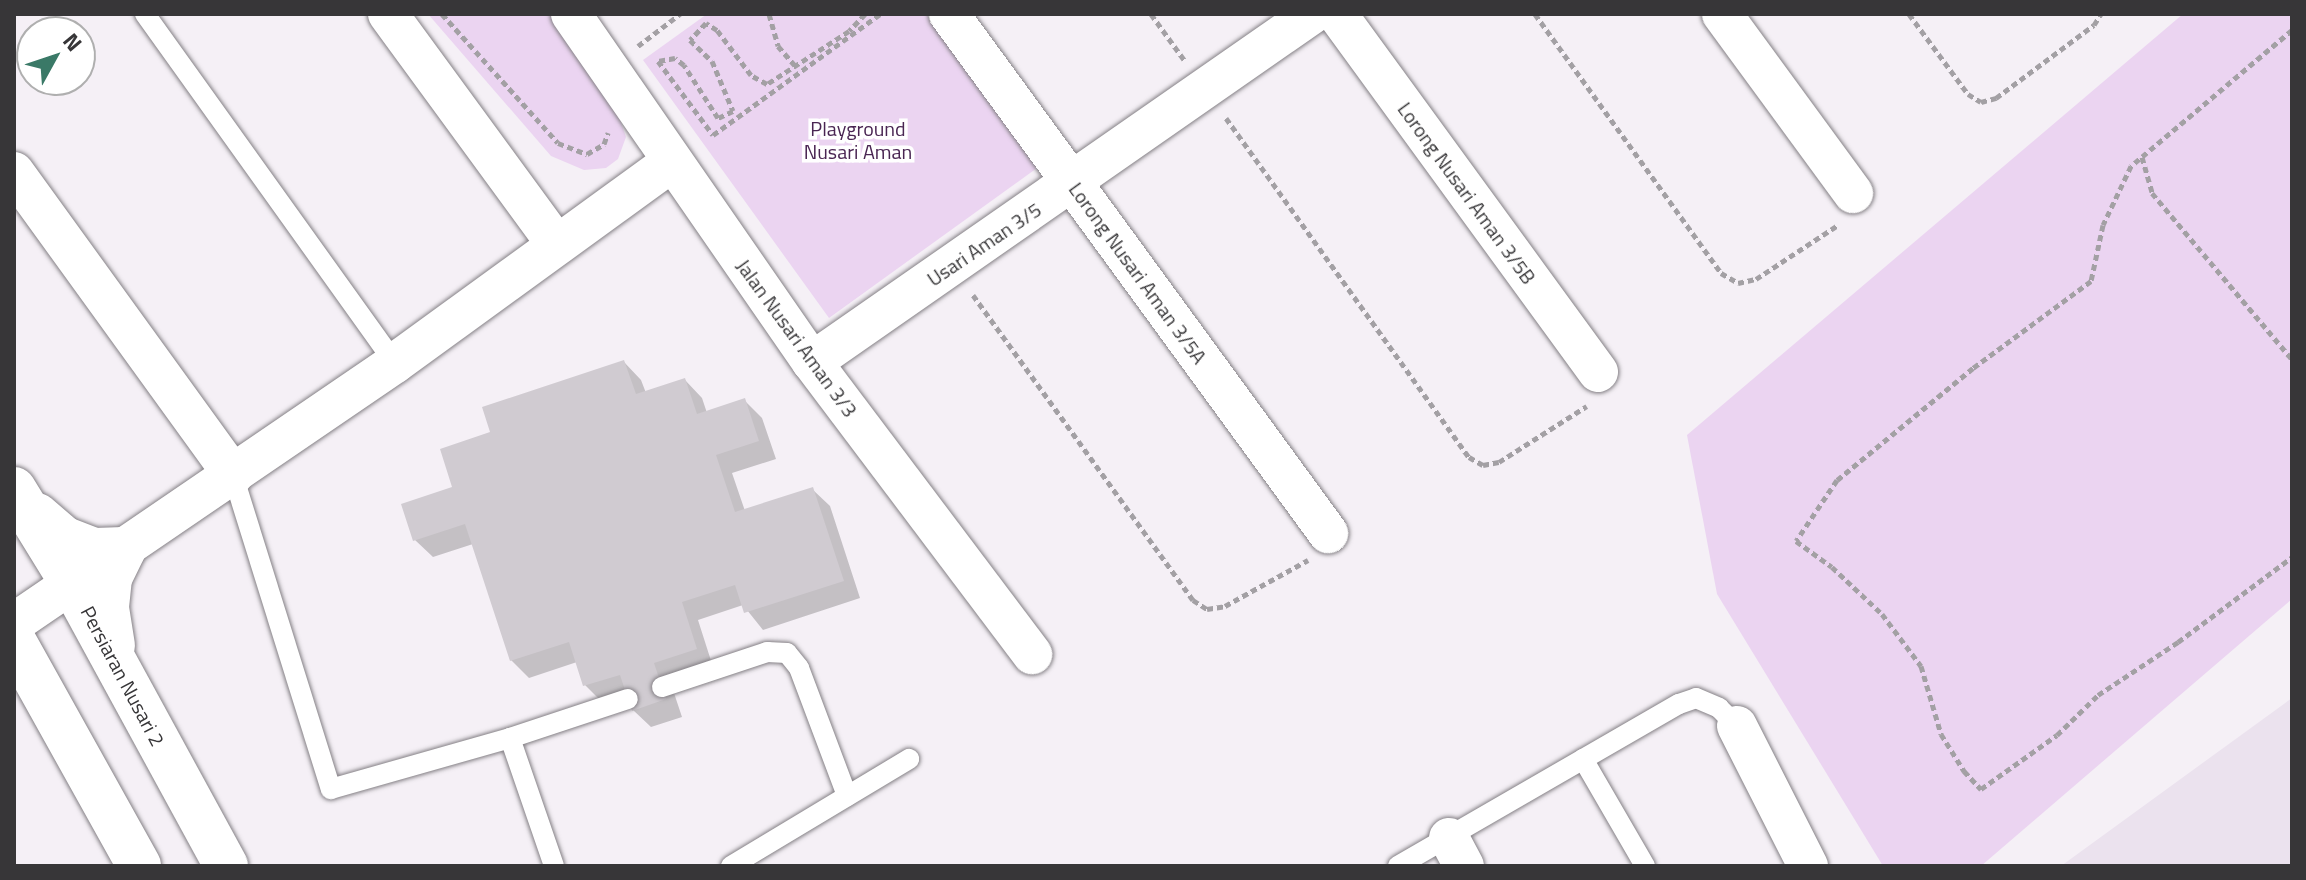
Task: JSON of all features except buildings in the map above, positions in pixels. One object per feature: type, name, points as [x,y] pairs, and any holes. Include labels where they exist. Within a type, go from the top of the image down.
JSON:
[{"type":"street","points":[[388,14],[557,245]]},
{"type":"street","name":"Jalan Nusari Aman 3/3","points":[[571,14],[812,362],[1032,654]]},
{"type":"street","name":"Lorong Nusari Aman 3/5A","points":[[949,14],[1328,533]]},
{"type":"street","name":"Usari Aman 3/5","points":[[812,362],[1073,184],[1312,14]]},
{"type":"street","name":"Lorong Nusari Aman 3/5B","points":[[1337,14],[1598,372]]},
{"type":"street","points":[[1722,14],[1853,193]]},
{"type":"street","points":[[14,623],[395,363],[672,162]]},
{"type":"street","points":[[14,172],[233,475]]},
{"type":"street","points":[[18,495],[63,538],[95,550],[124,549]]},
{"type":"street","name":"Persiaran Nusari 2","points":[[18,495],[73,585],[226,866]]},
{"type":"street","points":[[115,661],[107,608],[110,578],[124,549]]},
{"type":"street","points":[[14,641],[139,866]]},
{"type":"street","points":[[1737,726],[1808,866]]},
{"type":"lane","points":[[145,14],[395,363]]},
{"type":"lane","points":[[233,475],[331,789],[510,738],[628,699]]},
{"type":"lane","points":[[662,687],[767,652],[787,653],[799,668],[847,796]]},
{"type":"lane","points":[[1398,866],[1456,852],[1583,759],[1679,704],[1696,698],[1719,708],[1737,726]]},
{"type":"lane","points":[[510,738],[554,866]]},
{"type":"lane","points":[[731,866],[909,759]]},
{"type":"lane","points":[[1583,759],[1645,866]]},
{"type":"path","points":[[442,14],[558,143],[587,154],[604,144],[609,130]]},
{"type":"path","points":[[609,68],[680,14]]},
{"type":"path","points":[[769,14],[778,46],[798,69]]},
{"type":"path","points":[[865,14],[849,31],[798,69],[713,135],[658,61],[675,58],[684,65],[718,118],[733,111],[712,61],[690,40],[706,23],[726,40],[730,52],[751,75],[767,84],[798,69],[880,14]]},
{"type":"path","points":[[1151,14],[1469,457],[1483,465],[1499,462],[1597,400],[1602,385],[1598,372]]},
{"type":"path","points":[[1535,14],[1721,273],[1738,283],[1756,279],[1845,220],[1853,207],[1853,193]]},
{"type":"path","points":[[1909,14],[1968,94],[1981,102],[1996,98],[2094,25],[2101,14]]},
{"type":"path","points":[[2292,30],[2131,166],[2103,225],[2091,281],[1973,368],[1848,470],[1837,480],[1796,541],[1832,567],[1882,614],[1921,666],[1941,734],[1964,771],[1981,789],[2057,735],[2098,695],[2178,642],[2292,557]]},
{"type":"path","points":[[2142,157],[2152,193],[2292,359]]},
{"type":"path","points":[[952,265],[1193,600],[1207,609],[1225,606],[1319,553],[1327,544],[1328,533]]},
{"type":"shaded area","points":[[2292,698],[2292,866],[2061,866]]},
{"type":"green space","points":[[428,14],[551,14],[618,114],[626,137],[618,159],[606,168],[584,170],[551,156]]},
{"type":"green space","name":"Playground Nusari Aman","points":[[707,14],[926,14],[1037,168],[829,318],[643,60]]},
{"type":"green space","points":[[2183,14],[2292,14],[2292,599],[1981,866],[1883,866],[1717,594],[1687,435]]}]
